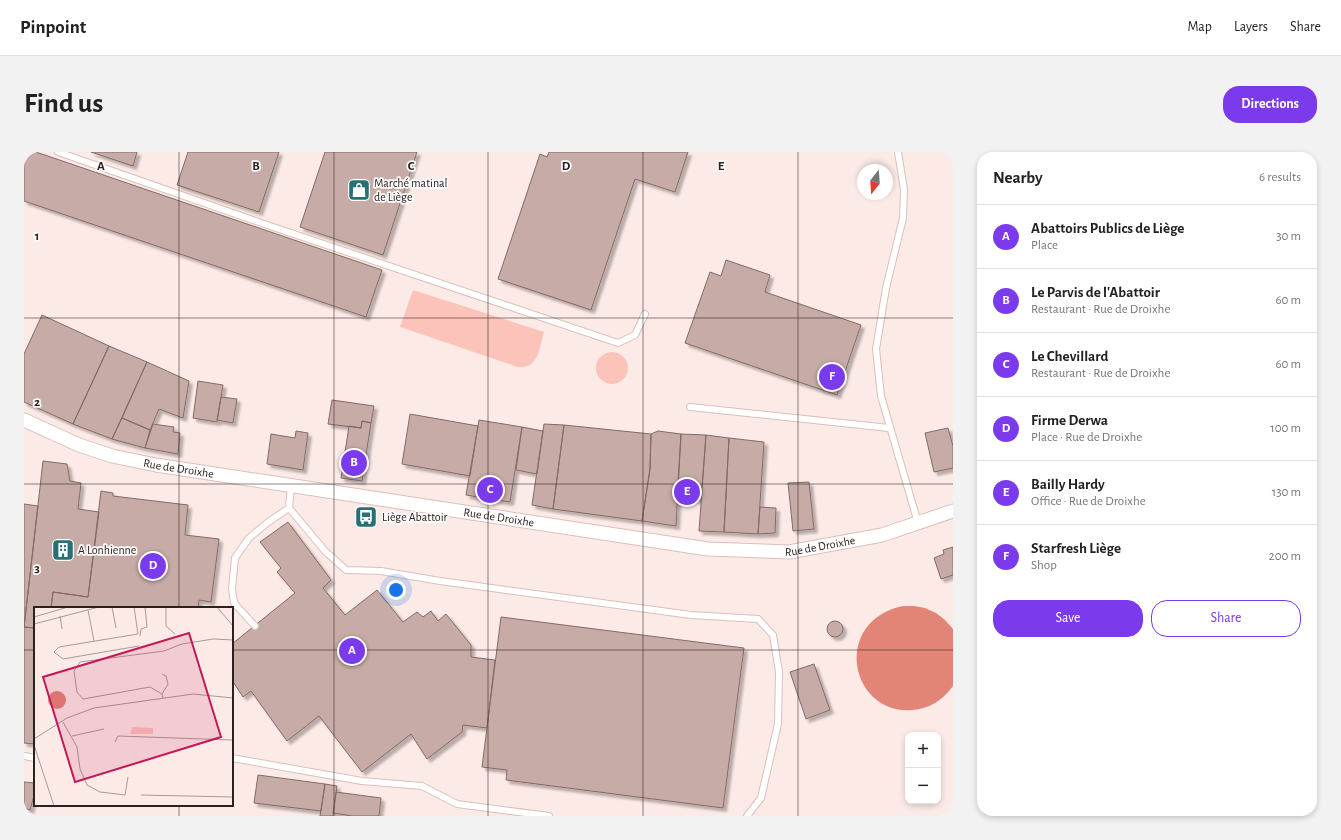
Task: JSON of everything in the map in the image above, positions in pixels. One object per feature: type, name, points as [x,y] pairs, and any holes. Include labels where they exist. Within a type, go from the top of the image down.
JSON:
[{"type":"street","name":"Rue de Droixhe","points":[[24,420],[79,445],[112,456],[156,465],[708,549],[789,552],[882,535],[953,511]]},
{"type":"lane","points":[[58,152],[273,227],[618,343],[635,335],[645,314]]},
{"type":"lane","points":[[898,152],[904,190],[903,218],[886,288],[876,349],[881,396],[918,522]]},
{"type":"lane","points":[[690,407],[890,428]]},
{"type":"lane","points":[[291,485],[289,508],[325,550],[346,570],[381,571],[440,581],[691,615],[758,619],[773,635],[779,672],[778,724],[761,798],[747,816]]},
{"type":"lane","points":[[255,626],[234,603],[232,589],[235,558],[249,538],[289,508]]},
{"type":"lane","points":[[24,756],[34,758]]},
{"type":"lane","points":[[233,758],[362,781],[422,786],[457,804],[549,816]]},
{"type":"shaded area","points":[[413,290],[544,332],[537,356],[530,365],[518,367],[400,327]]},
{"type":"shaded area","points":[[609,352],[615,352],[624,356],[628,368],[624,380],[615,384],[609,384],[600,380],[596,371],[596,365],[600,356]]},
{"type":"shaded area","points":[[903,606],[925,608],[936,613],[953,629],[953,686],[945,696],[930,706],[912,710],[891,708],[874,698],[863,683],[857,666],[858,647],[865,629],[880,615]]},
{"type":"building","points":[[24,152],[36,152],[382,270],[366,317],[24,201]]},
{"type":"building","points":[[91,152],[137,152],[133,166]]},
{"type":"building","points":[[188,152],[279,152],[259,212],[177,185]]},
{"type":"building","name":"Marché matinal de Liège","points":[[325,152],[417,152],[383,255],[300,227]]},
{"type":"building","points":[[549,152],[688,152],[675,192],[635,179],[591,310],[498,279],[540,154],[547,157]]},
{"type":"building","points":[[726,260],[770,275],[765,292],[861,325],[837,395],[685,343],[710,272],[721,276]]},
{"type":"building","points":[[42,315],[109,346],[73,424],[24,402],[24,354]]},
{"type":"building","points":[[109,346],[147,362],[112,439],[73,424]]},
{"type":"building","points":[[147,362],[189,381],[183,418],[159,409],[150,430],[122,418]]},
{"type":"building","points":[[198,381],[223,385],[217,422],[193,418]]},
{"type":"building","points":[[221,397],[237,399],[233,423],[217,420]]},
{"type":"building","points":[[332,400],[374,406],[371,423],[362,421],[361,428],[328,424]]},
{"type":"building","points":[[410,414],[478,426],[470,476],[402,464]]},
{"type":"building","points":[[122,418],[150,430],[145,448],[112,439]]},
{"type":"building","points":[[479,420],[522,427],[510,502],[466,495]]},
{"type":"building","points":[[362,421],[371,423],[362,481],[341,478],[349,426],[361,428]]},
{"type":"building","points":[[153,424],[174,427],[173,432],[180,433],[178,454],[145,448]]},
{"type":"building","points":[[544,424],[564,425],[553,509],[532,505]]},
{"type":"building","points":[[564,425],[651,434],[650,469],[642,521],[553,509]]},
{"type":"building","points":[[522,427],[543,431],[537,474],[516,470]]},
{"type":"building","points":[[948,428],[953,446],[953,468],[934,472],[925,433]]},
{"type":"building","points":[[296,431],[308,433],[303,470],[267,464],[271,434],[295,438]]},
{"type":"building","points":[[658,431],[681,434],[676,526],[642,521],[650,469],[651,434]]},
{"type":"building","points":[[681,434],[706,435],[701,500],[677,498]]},
{"type":"building","points":[[706,435],[729,438],[724,532],[699,531]]},
{"type":"building","points":[[729,438],[764,442],[758,534],[724,532]]},
{"type":"building","name":"A Lonhienne","points":[[43,461],[67,464],[70,481],[81,483],[78,509],[99,512],[88,597],[53,592],[51,607],[34,607],[34,628],[24,627]]},
{"type":"building","points":[[809,482],[814,529],[793,531],[788,483]]},
{"type":"building","points":[[101,491],[113,493],[113,496],[188,505],[185,535],[219,539],[211,602],[199,600],[198,607],[51,607],[53,592],[88,597]]},
{"type":"building","points":[[24,504],[38,506],[24,627]]},
{"type":"building","points":[[760,507],[776,508],[775,533],[758,534]]},
{"type":"building","points":[[288,522],[331,580],[323,588],[345,615],[377,590],[403,622],[417,612],[423,617],[431,611],[438,621],[446,614],[471,645],[471,657],[495,660],[487,728],[463,725],[462,732],[427,759],[411,734],[362,772],[319,716],[287,741],[251,691],[243,697],[233,682],[233,643],[295,593],[277,572],[281,568],[260,542]]},
{"type":"building","points":[[953,547],[953,575],[941,579],[934,558],[944,554],[943,550]]},
{"type":"building","points":[[501,617],[744,648],[723,808],[506,780],[507,770],[482,767]]},
{"type":"building","points":[[832,621],[838,621],[843,626],[841,635],[838,637],[832,637],[827,632],[827,626]]},
{"type":"building","points":[[24,627],[34,628],[34,744],[24,743]]},
{"type":"building","points":[[814,664],[830,710],[806,719],[790,672]]},
{"type":"building","points":[[258,775],[325,784],[321,811],[254,803]]},
{"type":"building","points":[[24,782],[34,783],[34,796],[30,810],[24,808]]},
{"type":"building","points":[[325,784],[337,786],[333,816],[320,816]]},
{"type":"building","points":[[336,792],[381,798],[379,816],[352,816],[333,813]]},
{"type":"place","name":"Marché matinal de Liège","points":[[359,190]]},
{"type":"place","name":"Starfresh Liège","points":[[832,377]]},
{"type":"place","name":"Le Parvis de l'Abattoir","points":[[354,463]]},
{"type":"place","name":"Le Chevillard","points":[[490,490]]},
{"type":"place","name":"Bailly Hardy","points":[[687,492]]},
{"type":"place","name":"Liège Abattoir","points":[[366,517]]},
{"type":"place","name":"A Lonhienne","points":[[63,550]]},
{"type":"place","name":"Firme Derwa","points":[[153,566]]},
{"type":"place","name":"Abattoirs Publics de Liège","points":[[352,651]]}]
